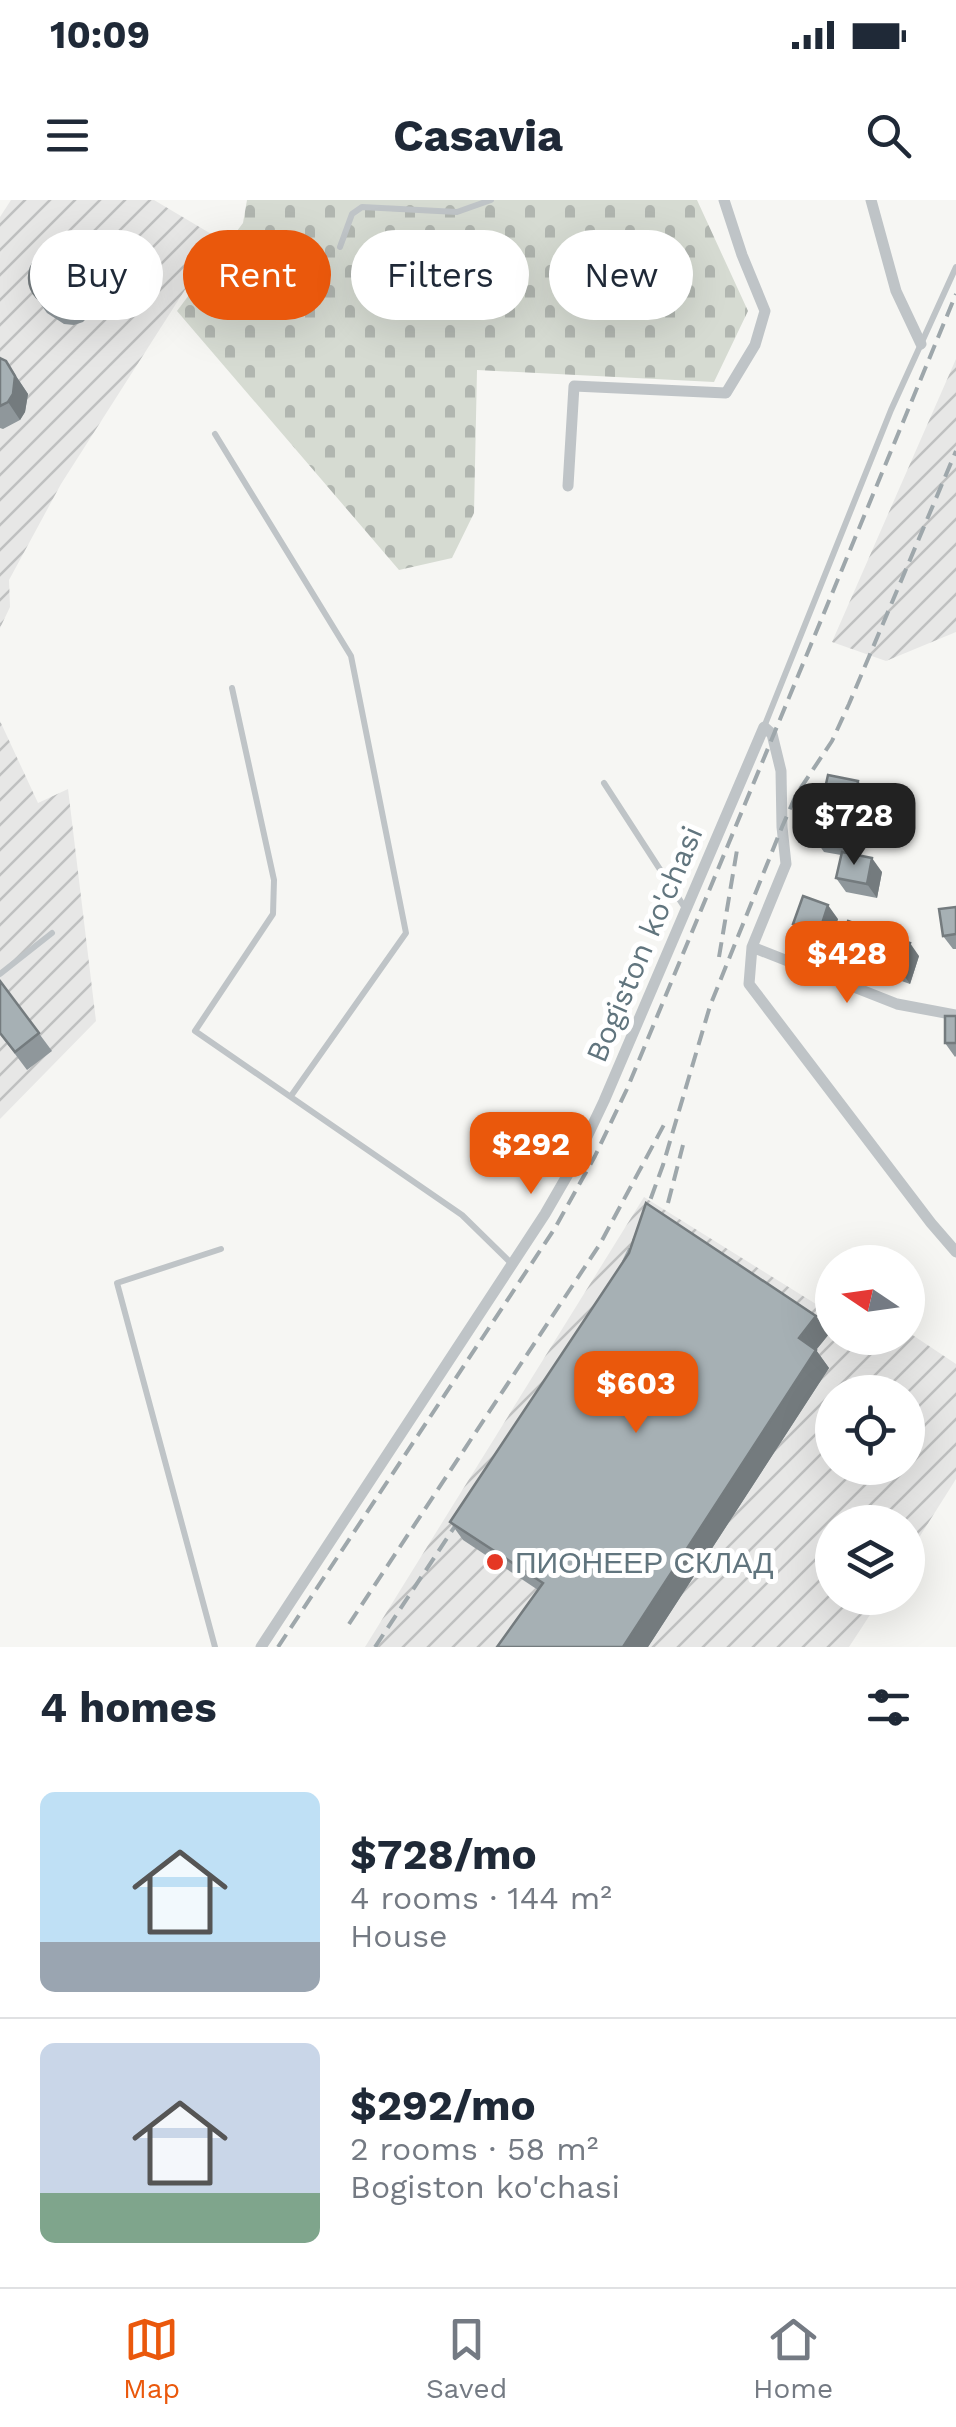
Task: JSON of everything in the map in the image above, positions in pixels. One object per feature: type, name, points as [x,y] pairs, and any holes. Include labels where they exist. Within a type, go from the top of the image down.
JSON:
[{"type":"street","points":[[568,486],[574,386],[726,393],[755,345],[765,311],[724,200]]},
{"type":"street","points":[[871,200],[896,291],[920,344]]},
{"type":"street","points":[[764,727],[772,734],[781,771],[786,864],[752,946],[749,984],[956,1252]]},
{"type":"street","name":"Bogiston ko'chasi","points":[[262,1647],[575,1162],[764,727]]},
{"type":"street","points":[[752,946],[897,1004],[956,1014]]},
{"type":"lane","points":[[340,246],[352,214],[362,207],[457,212],[492,200]]},
{"type":"lane","name":"Bogiston ko'chasi","points":[[764,727],[890,410],[956,267]]},
{"type":"lane","points":[[214,434],[351,656],[406,933],[291,1096]]},
{"type":"lane","points":[[232,688],[274,880],[273,914],[196,1031],[462,1215],[512,1264]]},
{"type":"lane","points":[[604,783],[685,909]]},
{"type":"lane","points":[[0,974],[52,933]]},
{"type":"lane","points":[[215,1647],[118,1282],[221,1249]]},
{"type":"shaded area","points":[[11,200],[154,200],[205,230],[183,230],[183,293],[61,484],[9,580],[10,607],[0,628],[0,217]]},
{"type":"shaded area","points":[[956,359],[956,632],[886,661],[832,642]]},
{"type":"shaded area","points":[[0,721],[38,803],[68,789],[96,1021],[0,1119]]},
{"type":"shaded area","points":[[644,1197],[815,1303],[815,1355],[925,1355],[925,1343],[956,1364],[956,1479],[925,1528],[925,1505],[815,1505],[815,1615],[870,1615],[849,1647],[365,1647]]},
{"type":"green space","points":[[247,200],[697,200],[748,311],[714,382],[477,370],[474,513],[452,558],[399,570],[185,320],[331,320],[331,230],[238,230]]},
{"type":"building","points":[[0,358],[15,376],[13,394],[0,406]]},
{"type":"building","points":[[828,775],[858,781],[845,844],[814,838]]},
{"type":"building","points":[[842,852],[872,858],[867,884],[836,878]]},
{"type":"building","points":[[803,896],[828,905],[819,933],[793,924]]},
{"type":"building","points":[[956,907],[956,934],[943,936],[939,909]]},
{"type":"building","points":[[848,921],[910,943],[900,970],[838,948]]},
{"type":"building","points":[[0,981],[39,1033],[15,1052],[0,1033]]},
{"type":"building","points":[[945,1016],[956,1016],[956,1043],[945,1043]]},
{"type":"building","points":[[646,1203],[815,1315],[799,1338],[815,1352],[623,1647],[497,1647],[543,1583],[450,1522],[629,1253]]},
{"type":"railway","points":[[278,1647],[555,1228],[595,1156],[627,1089],[956,294]]},
{"type":"railway","points":[[614,1283],[663,1165],[710,1006],[782,827],[796,795],[832,741],[956,451]]},
{"type":"railway","points":[[719,957],[738,844]]},
{"type":"railway","points":[[349,1624],[600,1244],[666,1121]]},
{"type":"railway","points":[[668,1203],[683,1145]]},
{"type":"railway","points":[[375,1647],[469,1505]]},
{"type":"place","name":"ПИОНЕЕР СКЛАД","points":[[495,1562]]}]
